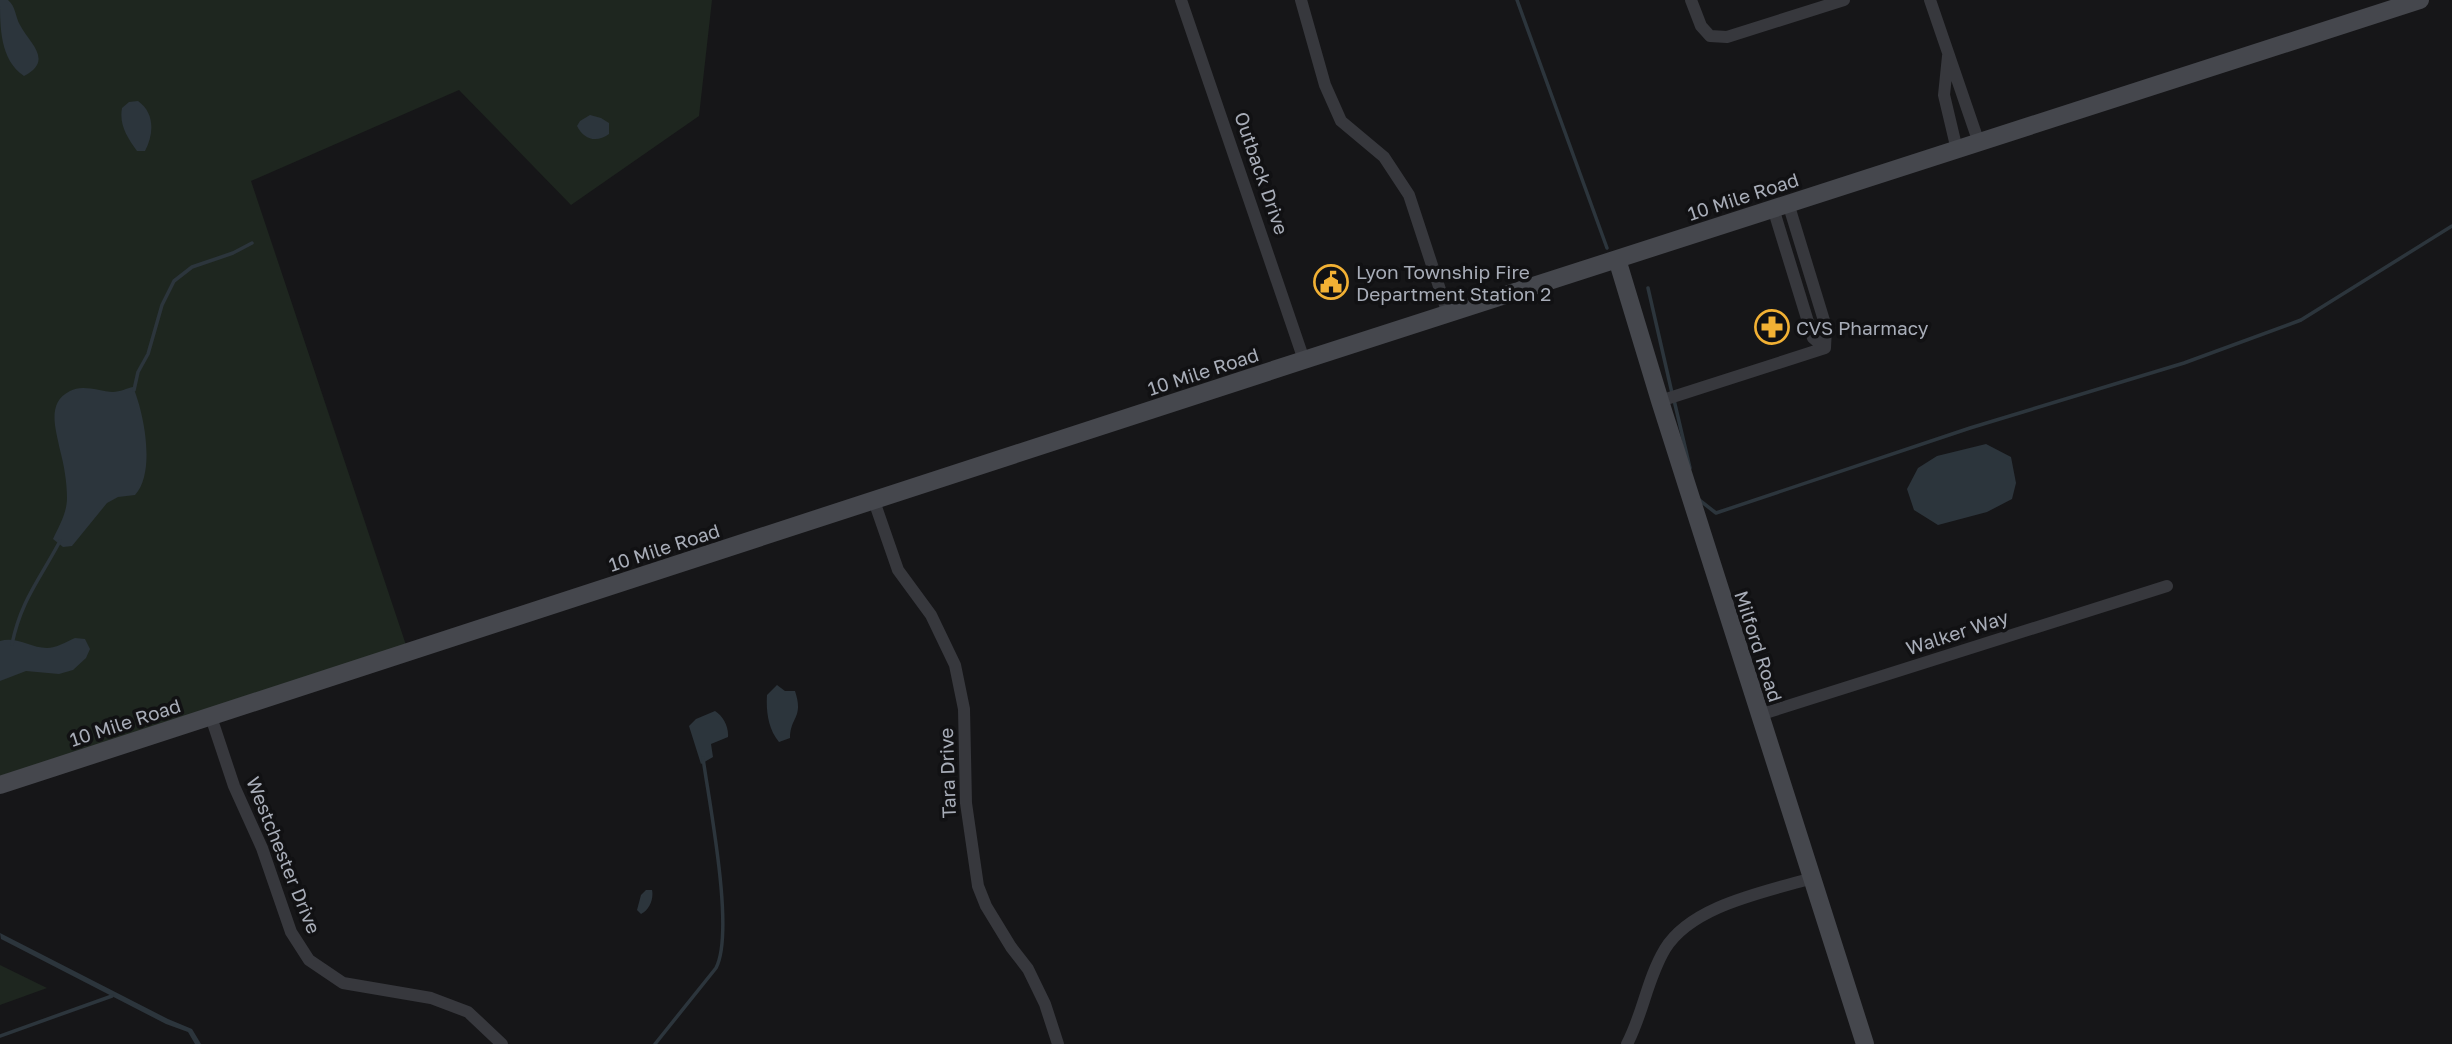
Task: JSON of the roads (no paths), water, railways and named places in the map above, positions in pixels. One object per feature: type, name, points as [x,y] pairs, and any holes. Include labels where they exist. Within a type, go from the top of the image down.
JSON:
[{"type":"main road","name":"10 Mile Road","points":[[0,785],[2420,0]]},
{"type":"main road","name":"Milford Road","points":[[1617,259],[1865,1044]]},
{"type":"street","name":"Outback Drive","points":[[1181,0],[1304,360]]},
{"type":"street","points":[[1301,0],[1325,85],[1341,121],[1384,157],[1409,195],[1448,314]]},
{"type":"street","points":[[1691,0],[1701,26],[1710,36],[1727,37],[1844,0]]},
{"type":"street","points":[[1930,0],[1979,143]]},
{"type":"street","points":[[1948,56],[1944,95],[1957,150]]},
{"type":"street","points":[[1660,401],[1825,348],[1826,327],[1780,206]]},
{"type":"street","name":"Tara Drive","points":[[874,501],[898,569],[932,615],[955,665],[964,709],[966,803],[978,886],[988,910],[1028,969],[1045,1004],[1058,1044]]},
{"type":"street","name":"Walker Way","points":[[1759,715],[2167,586]]},
{"type":"street","name":"Westchester Drive","points":[[211,717],[234,786],[262,848],[291,932],[309,960],[343,983],[431,998],[468,1012],[502,1044]]},
{"type":"street","points":[[1627,1044],[1635,1028],[1648,985],[1665,948],[1684,928],[1722,906],[1812,878]]},
{"type":"waterway","points":[[1517,0],[1607,248]]},
{"type":"waterway","points":[[1698,499],[1716,513],[1970,428],[2184,363],[2301,320],[2452,226]]},
{"type":"waterway","points":[[134,390],[162,305],[174,281],[192,267],[233,253],[252,243]]},
{"type":"waterway","points":[[1648,288],[1672,393]]},
{"type":"waterway","points":[[1674,400],[1690,468]]},
{"type":"waterway","points":[[12,644],[26,602],[60,541]]},
{"type":"waterway","points":[[655,1044],[716,968],[721,950],[722,897],[703,758]]},
{"type":"waterway","points":[[0,1036],[112,996]]},
{"type":"place","name":"Lyon Township Fire Department Station 2","points":[[1331,282]]},
{"type":"place","name":"CVS Pharmacy","points":[[1772,327]]}]
